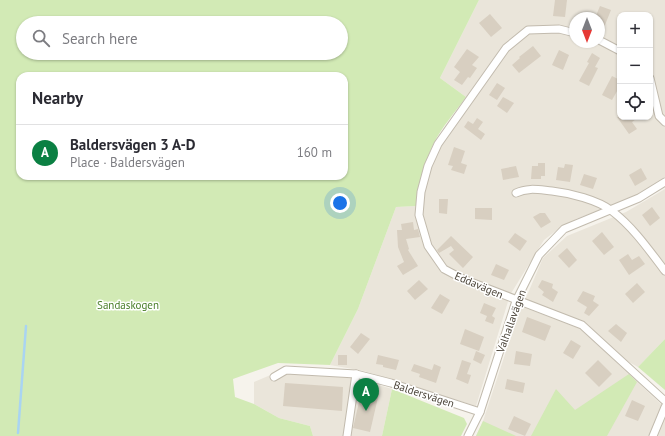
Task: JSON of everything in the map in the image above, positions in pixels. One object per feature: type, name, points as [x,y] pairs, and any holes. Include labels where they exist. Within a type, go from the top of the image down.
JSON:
[{"type":"street","name":"Eddavägen","points":[[569,32],[559,29],[528,30],[506,48],[438,144],[428,166],[421,192],[419,215],[428,246],[444,270],[463,280],[582,326],[665,401]]},
{"type":"street","points":[[605,43],[617,49]]},
{"type":"street","points":[[651,84],[659,116],[665,122]]},
{"type":"street","name":"Valhallavägen","points":[[468,436],[480,412],[516,301],[539,255],[564,229],[639,198],[665,182]]},
{"type":"street","points":[[516,193],[523,189],[564,193],[583,197],[611,210],[630,228],[665,271]]},
{"type":"street","name":"Baldersvägen","points":[[274,377],[286,370],[356,374],[391,383],[480,412]]},
{"type":"street","points":[[347,436],[356,374]]},
{"type":"street","points":[[653,436],[665,407]]},
{"type":"shaded area","points":[[479,0],[665,0],[665,177],[641,193],[576,219],[557,230],[544,240],[510,295],[476,406],[364,371],[330,365],[358,309],[396,207],[416,206],[418,187],[434,142],[466,97],[440,78]]},
{"type":"shaded area","points":[[665,189],[665,339],[638,367],[627,361],[584,322],[525,300],[543,258],[567,236],[626,212]]},
{"type":"shaded area","points":[[521,306],[581,329],[665,408],[665,436],[476,436],[483,421]]},
{"type":"shaded area","points":[[280,371],[352,377],[392,389],[382,436],[313,436],[310,426],[279,418],[254,404],[254,382]]},
{"type":"green space","name":"Sandaskogen","points":[[0,0],[479,0],[440,78],[466,97],[437,137],[430,151],[422,174],[416,206],[396,207],[358,309],[330,365],[278,363],[233,379],[235,397],[254,404],[279,418],[310,426],[313,436],[0,436]]},
{"type":"green space","points":[[665,339],[665,390],[638,367]]},
{"type":"green space","points":[[629,374],[637,382],[607,436],[531,436],[556,389],[575,410]]},
{"type":"green space","points":[[392,389],[464,418],[467,424],[461,436],[382,436]]},
{"type":"green space","points":[[483,421],[516,436],[476,436]]},
{"type":"building","points":[[555,0],[567,0],[565,17],[553,16]]},
{"type":"building","points":[[600,6],[611,10],[605,25],[605,12],[598,12]]},
{"type":"building","points":[[490,14],[502,28],[491,37],[479,23]]},
{"type":"building","points":[[533,46],[541,56],[519,73],[512,65],[520,58],[519,57]]},
{"type":"building","points":[[467,49],[479,57],[472,65],[477,68],[470,78],[468,77],[462,85],[454,80],[460,72],[454,67]]},
{"type":"building","points":[[559,50],[569,55],[563,70],[552,65]]},
{"type":"building","points":[[592,53],[600,58],[595,67],[598,68],[589,86],[579,81],[589,63],[587,62]]},
{"type":"building","points":[[612,76],[617,78],[617,91],[612,100],[602,95]]},
{"type":"building","points":[[497,83],[505,88],[497,100],[489,95]]},
{"type":"building","points":[[503,97],[514,103],[507,113],[497,106]]},
{"type":"building","points":[[477,118],[483,122],[478,129],[485,134],[481,140],[464,127],[468,121],[473,124]]},
{"type":"building","points":[[619,120],[635,120],[632,122],[637,129],[629,134]]},
{"type":"building","points":[[454,147],[465,151],[461,163],[467,165],[464,174],[451,170],[453,166],[448,165]]},
{"type":"building","points":[[538,163],[545,163],[545,176],[541,176],[541,179],[531,179],[532,166],[538,166]]},
{"type":"building","points":[[565,164],[573,165],[570,182],[556,180],[558,167],[564,168]]},
{"type":"building","points":[[516,166],[519,177],[503,180],[501,169]]},
{"type":"building","points":[[641,168],[647,179],[635,186],[629,175]]},
{"type":"building","points":[[584,174],[597,178],[593,189],[580,185]]},
{"type":"building","points":[[439,199],[448,199],[447,214],[439,213]]},
{"type":"building","points":[[652,207],[660,218],[650,226],[642,215]]},
{"type":"building","points":[[475,208],[492,208],[492,220],[475,219]]},
{"type":"building","points":[[540,213],[545,213],[551,222],[541,228],[533,217]]},
{"type":"building","points":[[413,222],[414,230],[418,229],[420,237],[406,239],[408,250],[418,266],[403,275],[397,266],[404,262],[398,247],[397,230],[402,230],[401,224]]},
{"type":"building","points":[[602,232],[614,247],[604,255],[592,241]]},
{"type":"building","points":[[515,233],[527,241],[520,251],[508,242]]},
{"type":"building","points":[[451,236],[473,257],[463,268],[449,254],[454,250],[451,246],[439,253],[437,250]]},
{"type":"building","points":[[567,248],[577,260],[569,268],[558,256]]},
{"type":"building","points":[[628,254],[632,260],[639,256],[645,264],[629,275],[619,260]]},
{"type":"building","points":[[496,264],[509,270],[504,280],[491,275]]},
{"type":"building","points":[[419,280],[428,289],[415,300],[407,291]]},
{"type":"building","points":[[542,280],[553,284],[552,288],[558,292],[553,302],[542,295],[544,292],[538,287]]},
{"type":"building","points":[[637,283],[645,292],[633,303],[625,294]]},
{"type":"building","points":[[583,291],[595,296],[593,301],[599,305],[589,316],[584,313],[587,307],[577,301]]},
{"type":"building","points":[[440,294],[450,300],[442,314],[431,308]]},
{"type":"building","points":[[484,303],[496,308],[492,316],[495,318],[493,324],[485,321],[487,316],[480,313]]},
{"type":"building","points":[[527,317],[551,326],[545,341],[522,332]]},
{"type":"building","points":[[616,324],[627,333],[621,342],[608,331]]},
{"type":"building","points":[[465,329],[484,337],[479,351],[460,344]]},
{"type":"building","points":[[361,333],[370,339],[358,354],[350,347]]},
{"type":"building","points":[[571,340],[581,346],[573,359],[563,353]]},
{"type":"building","points":[[476,351],[485,355],[481,364],[473,360]]},
{"type":"building","points":[[516,351],[532,354],[530,366],[514,364]]},
{"type":"building","points":[[338,355],[347,355],[347,365],[338,365]]},
{"type":"building","points":[[378,355],[399,360],[396,370],[376,364]]},
{"type":"building","points":[[462,360],[471,363],[467,374],[471,375],[468,384],[456,379]]},
{"type":"building","points":[[598,360],[612,374],[599,387],[585,373]]},
{"type":"building","points":[[414,364],[432,370],[434,364],[441,367],[436,383],[419,377],[420,374],[411,371]]},
{"type":"building","points":[[507,379],[525,383],[523,393],[505,389]]},
{"type":"building","points":[[285,383],[343,387],[342,411],[283,406]]},
{"type":"building","points":[[362,389],[379,393],[370,432],[353,428]]},
{"type":"building","points":[[632,400],[645,406],[638,421],[625,416]]},
{"type":"building","points":[[514,416],[531,424],[525,436],[508,429]]},
{"type":"waterway","points":[[18,433],[26,326]]},
{"type":"place","name":"Baldersvägen 3 A-D","points":[[366,411]]}]
